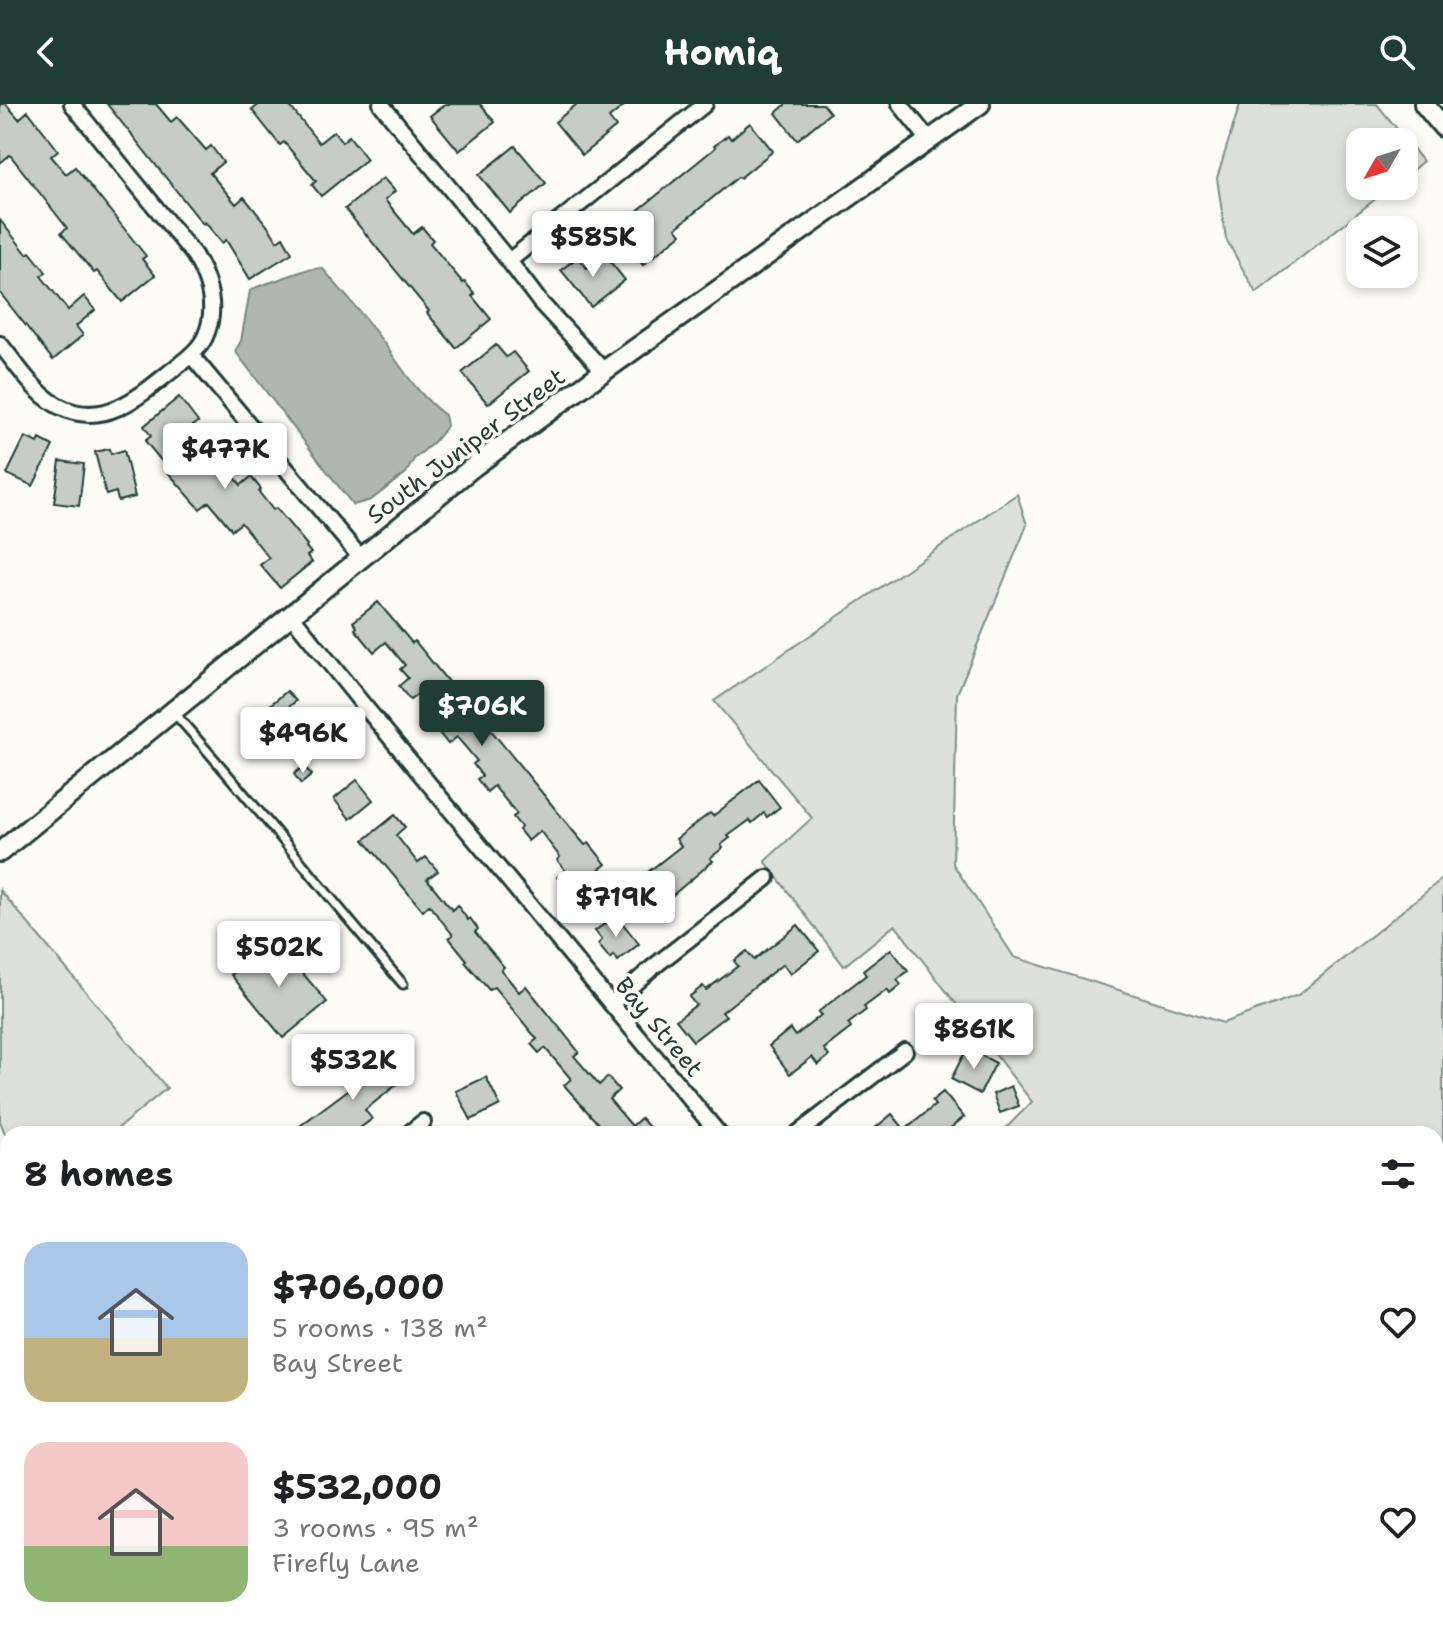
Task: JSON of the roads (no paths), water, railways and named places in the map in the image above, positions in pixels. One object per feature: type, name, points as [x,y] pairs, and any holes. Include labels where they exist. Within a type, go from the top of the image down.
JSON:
[{"type":"street","points":[[0,344],[39,391],[64,409],[82,414],[102,413],[136,400],[191,355],[204,339],[210,321],[212,297],[205,273],[194,255],[72,104]]},
{"type":"street","points":[[381,104],[540,302],[604,371]]},
{"type":"street","points":[[509,261],[705,104]]},
{"type":"street","points":[[900,104],[929,140]]},
{"type":"street","name":"South Juniper Street","points":[[0,852],[473,467],[980,104]]},
{"type":"street","points":[[1424,104],[1443,127]]},
{"type":"street","points":[[191,355],[360,557]]},
{"type":"street","name":"Bay Street","points":[[291,615],[712,1126]]},
{"type":"street","points":[[611,1004],[767,878]]},
{"type":"street","points":[[807,1126],[905,1051]]},
{"type":"street","points":[[418,1126],[423,1122]]},
{"type":"lane","points":[[172,711],[403,984]]}]
